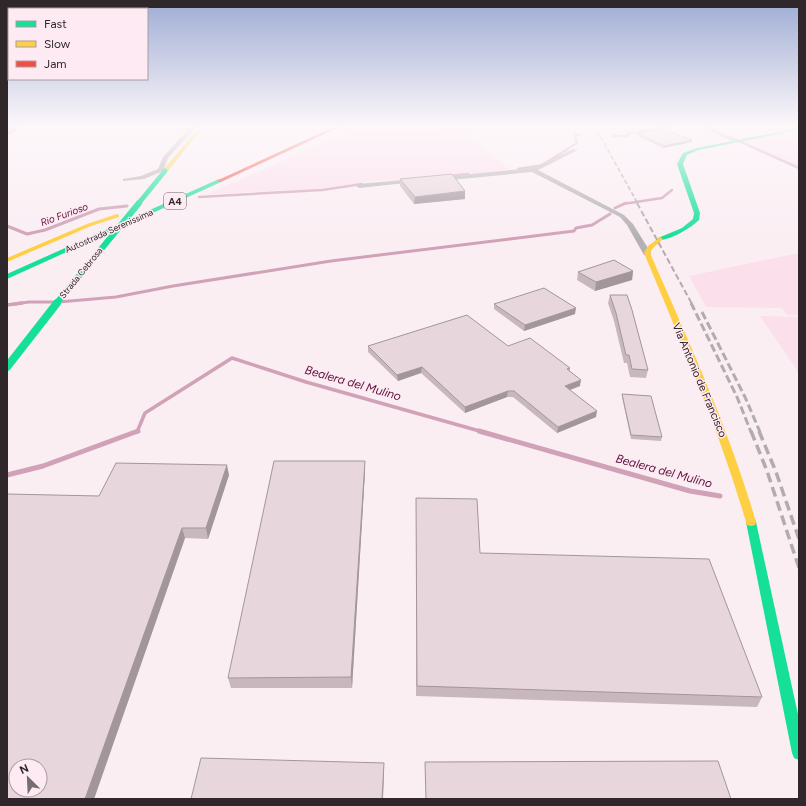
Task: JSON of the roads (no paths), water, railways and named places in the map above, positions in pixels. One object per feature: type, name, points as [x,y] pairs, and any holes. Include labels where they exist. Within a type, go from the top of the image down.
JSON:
[{"type":"main road","name":"Strada Cebrosa","points":[[7,367],[78,277],[172,163]]},
{"type":"main road","name":"Autostrada Serenissima","points":[[7,268],[244,163]]},
{"type":"main road","name":"Autostrada Serenissima","points":[[7,277],[259,163]]},
{"type":"main road","points":[[647,253],[648,247],[653,242],[685,229],[696,220],[697,213],[681,169],[680,163]]},
{"type":"main road","points":[[7,260],[88,225],[150,204]]},
{"type":"main road","name":"Via Antonio de Francisco","points":[[647,253],[719,421],[740,480],[753,528],[799,753]]},
{"type":"street","points":[[125,180],[142,178],[161,170],[163,163]]},
{"type":"street","points":[[430,180],[533,170],[549,163]]},
{"type":"street","points":[[533,170],[622,216],[630,224],[647,253]]},
{"type":"street","points":[[360,186],[422,180]]},
{"type":"waterway","name":"Rio Furioso","points":[[787,163],[799,168]]},
{"type":"waterway","name":"Rio Furioso","points":[[518,169],[537,166]]},
{"type":"waterway","name":"Rio Furioso","points":[[449,176],[468,174]]},
{"type":"waterway","name":"Rio Furioso","points":[[199,197],[322,190],[362,184]]},
{"type":"waterway","name":"Rio Furioso","points":[[624,204],[662,198],[672,190]]},
{"type":"waterway","name":"Rio Furioso","points":[[615,208],[624,204]]},
{"type":"waterway","name":"Rio Furioso","points":[[7,226],[27,234],[45,230],[99,209],[127,206]]},
{"type":"waterway","points":[[59,302],[116,297],[173,286],[331,261],[574,231],[576,228],[592,225],[610,214]]},
{"type":"waterway","points":[[22,303],[53,302]]},
{"type":"waterway","points":[[7,305],[22,303]]},
{"type":"waterway","points":[[15,304],[22,303]]},
{"type":"waterway","name":"Bealera del Mulino","points":[[137,431],[145,413],[232,358],[306,382],[483,432]]},
{"type":"waterway","name":"Bealera del Mulino","points":[[7,475],[43,466],[137,431]]},
{"type":"waterway","name":"Bealera del Mulino","points":[[479,431],[690,491],[720,496]]},
{"type":"railway","points":[[615,163],[638,204]]},
{"type":"railway","points":[[637,203],[692,304]]},
{"type":"railway","points":[[691,303],[737,397],[751,432]]},
{"type":"railway","points":[[702,312],[745,397],[760,432]]},
{"type":"railway","points":[[751,431],[767,471],[799,568]]},
{"type":"railway","points":[[759,431],[776,472],[799,539]]}]
